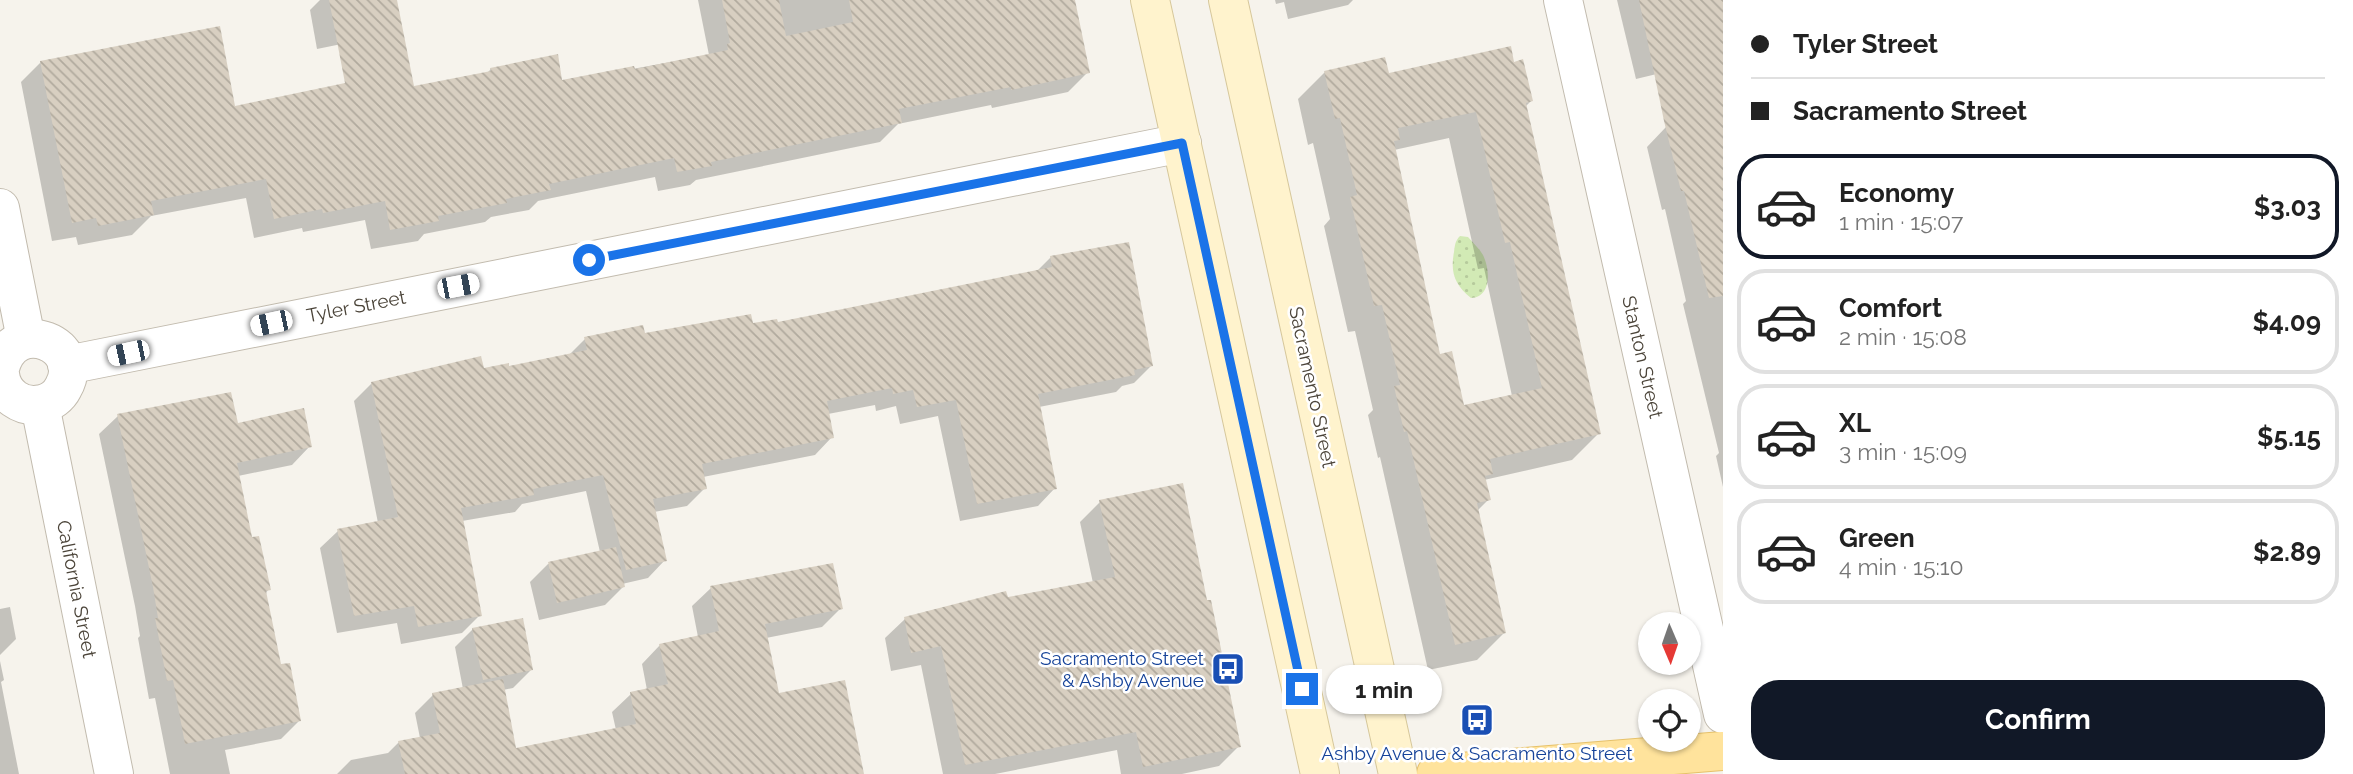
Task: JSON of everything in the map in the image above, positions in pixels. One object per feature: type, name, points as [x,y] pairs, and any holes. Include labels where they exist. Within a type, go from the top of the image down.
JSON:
[{"type":"main road","points":[[1436,774],[1723,751]]},
{"type":"street","points":[[1150,0],[1320,774]]},
{"type":"street","name":"Sacramento Street","points":[[1228,0],[1398,774]]},
{"type":"street","name":"Stanton Street","points":[[1563,0],[1723,714]]},
{"type":"street","name":"Tyler Street","points":[[67,365],[1182,143]]},
{"type":"street","points":[[0,208],[26,339]]},
{"type":"street","points":[[0,368],[8,349],[26,339],[36,338],[56,346],[67,365],[68,376],[59,395],[40,405],[20,403],[4,389],[0,377]]},
{"type":"street","name":"California Street","points":[[40,405],[114,774]]},
{"type":"green space","points":[[1460,236],[1468,237],[1481,252],[1488,274],[1483,293],[1471,298],[1461,288],[1453,272],[1456,243]]},
{"type":"building","points":[[329,0],[397,0],[414,86],[558,54],[562,80],[634,66],[635,69],[728,50],[727,44],[730,43],[722,0],[779,0],[786,36],[853,22],[849,0],[1075,0],[1090,73],[899,109],[902,123],[711,162],[712,166],[677,172],[674,158],[549,184],[551,190],[506,199],[507,203],[438,216],[439,221],[390,230],[385,201],[323,213],[322,209],[274,219],[266,179],[151,201],[154,215],[98,226],[96,218],[72,223],[40,61],[220,26],[235,106],[345,83]]},
{"type":"building","points":[[1639,0],[1723,0],[1723,296],[1709,298],[1684,191],[1681,191],[1664,121]]},
{"type":"building","points":[[1511,46],[1514,62],[1523,59],[1533,101],[1526,103],[1601,434],[1490,459],[1493,474],[1485,476],[1491,500],[1477,503],[1506,633],[1455,645],[1407,431],[1404,432],[1394,386],[1400,385],[1382,305],[1374,306],[1350,197],[1357,195],[1340,118],[1335,119],[1324,71],[1385,57],[1389,73]],"holes":[[[1476,112],[1505,243],[1510,242],[1542,388],[1464,405],[1452,351],[1440,354],[1394,141],[1400,140],[1398,128]]]},
{"type":"building","points":[[1129,242],[1153,366],[1134,370],[1135,375],[1038,394],[1057,489],[977,504],[956,400],[917,407],[913,390],[893,394],[892,388],[827,401],[834,438],[702,464],[707,489],[653,499],[667,561],[626,570],[603,475],[533,489],[534,495],[461,508],[482,616],[418,627],[414,606],[354,616],[337,529],[398,517],[371,382],[481,356],[484,368],[509,363],[509,366],[587,350],[584,337],[643,325],[645,333],[751,314],[753,323],[777,319],[778,322],[1052,267],[1050,256]]},
{"type":"building","points":[[231,392],[238,423],[304,408],[312,447],[237,463],[252,537],[259,536],[271,590],[266,591],[281,664],[290,663],[301,721],[185,744],[173,680],[167,681],[155,618],[158,618],[153,587],[117,414]]},
{"type":"building","points":[[1183,483],[1207,600],[1211,600],[1241,747],[1143,767],[1136,732],[965,765],[941,646],[911,653],[904,617],[1006,591],[1008,597],[1115,577],[1099,500]]},
{"type":"building","points":[[616,547],[625,587],[557,603],[548,562]]},
{"type":"building","points":[[833,563],[843,609],[765,624],[779,693],[845,680],[864,774],[405,774],[398,741],[440,733],[432,693],[503,679],[516,748],[636,724],[630,692],[668,684],[659,644],[719,631],[710,586]]},
{"type":"building","points":[[523,618],[533,670],[483,680],[472,628]]},
{"type":"place","name":"Sacramento Street & Ashby Avenue","points":[[1228,669]]},
{"type":"place","name":"Ashby Avenue & Sacramento Street","points":[[1477,720]]},
{"type":"route","points":[[589,260],[1182,143],[1302,689]]}]
